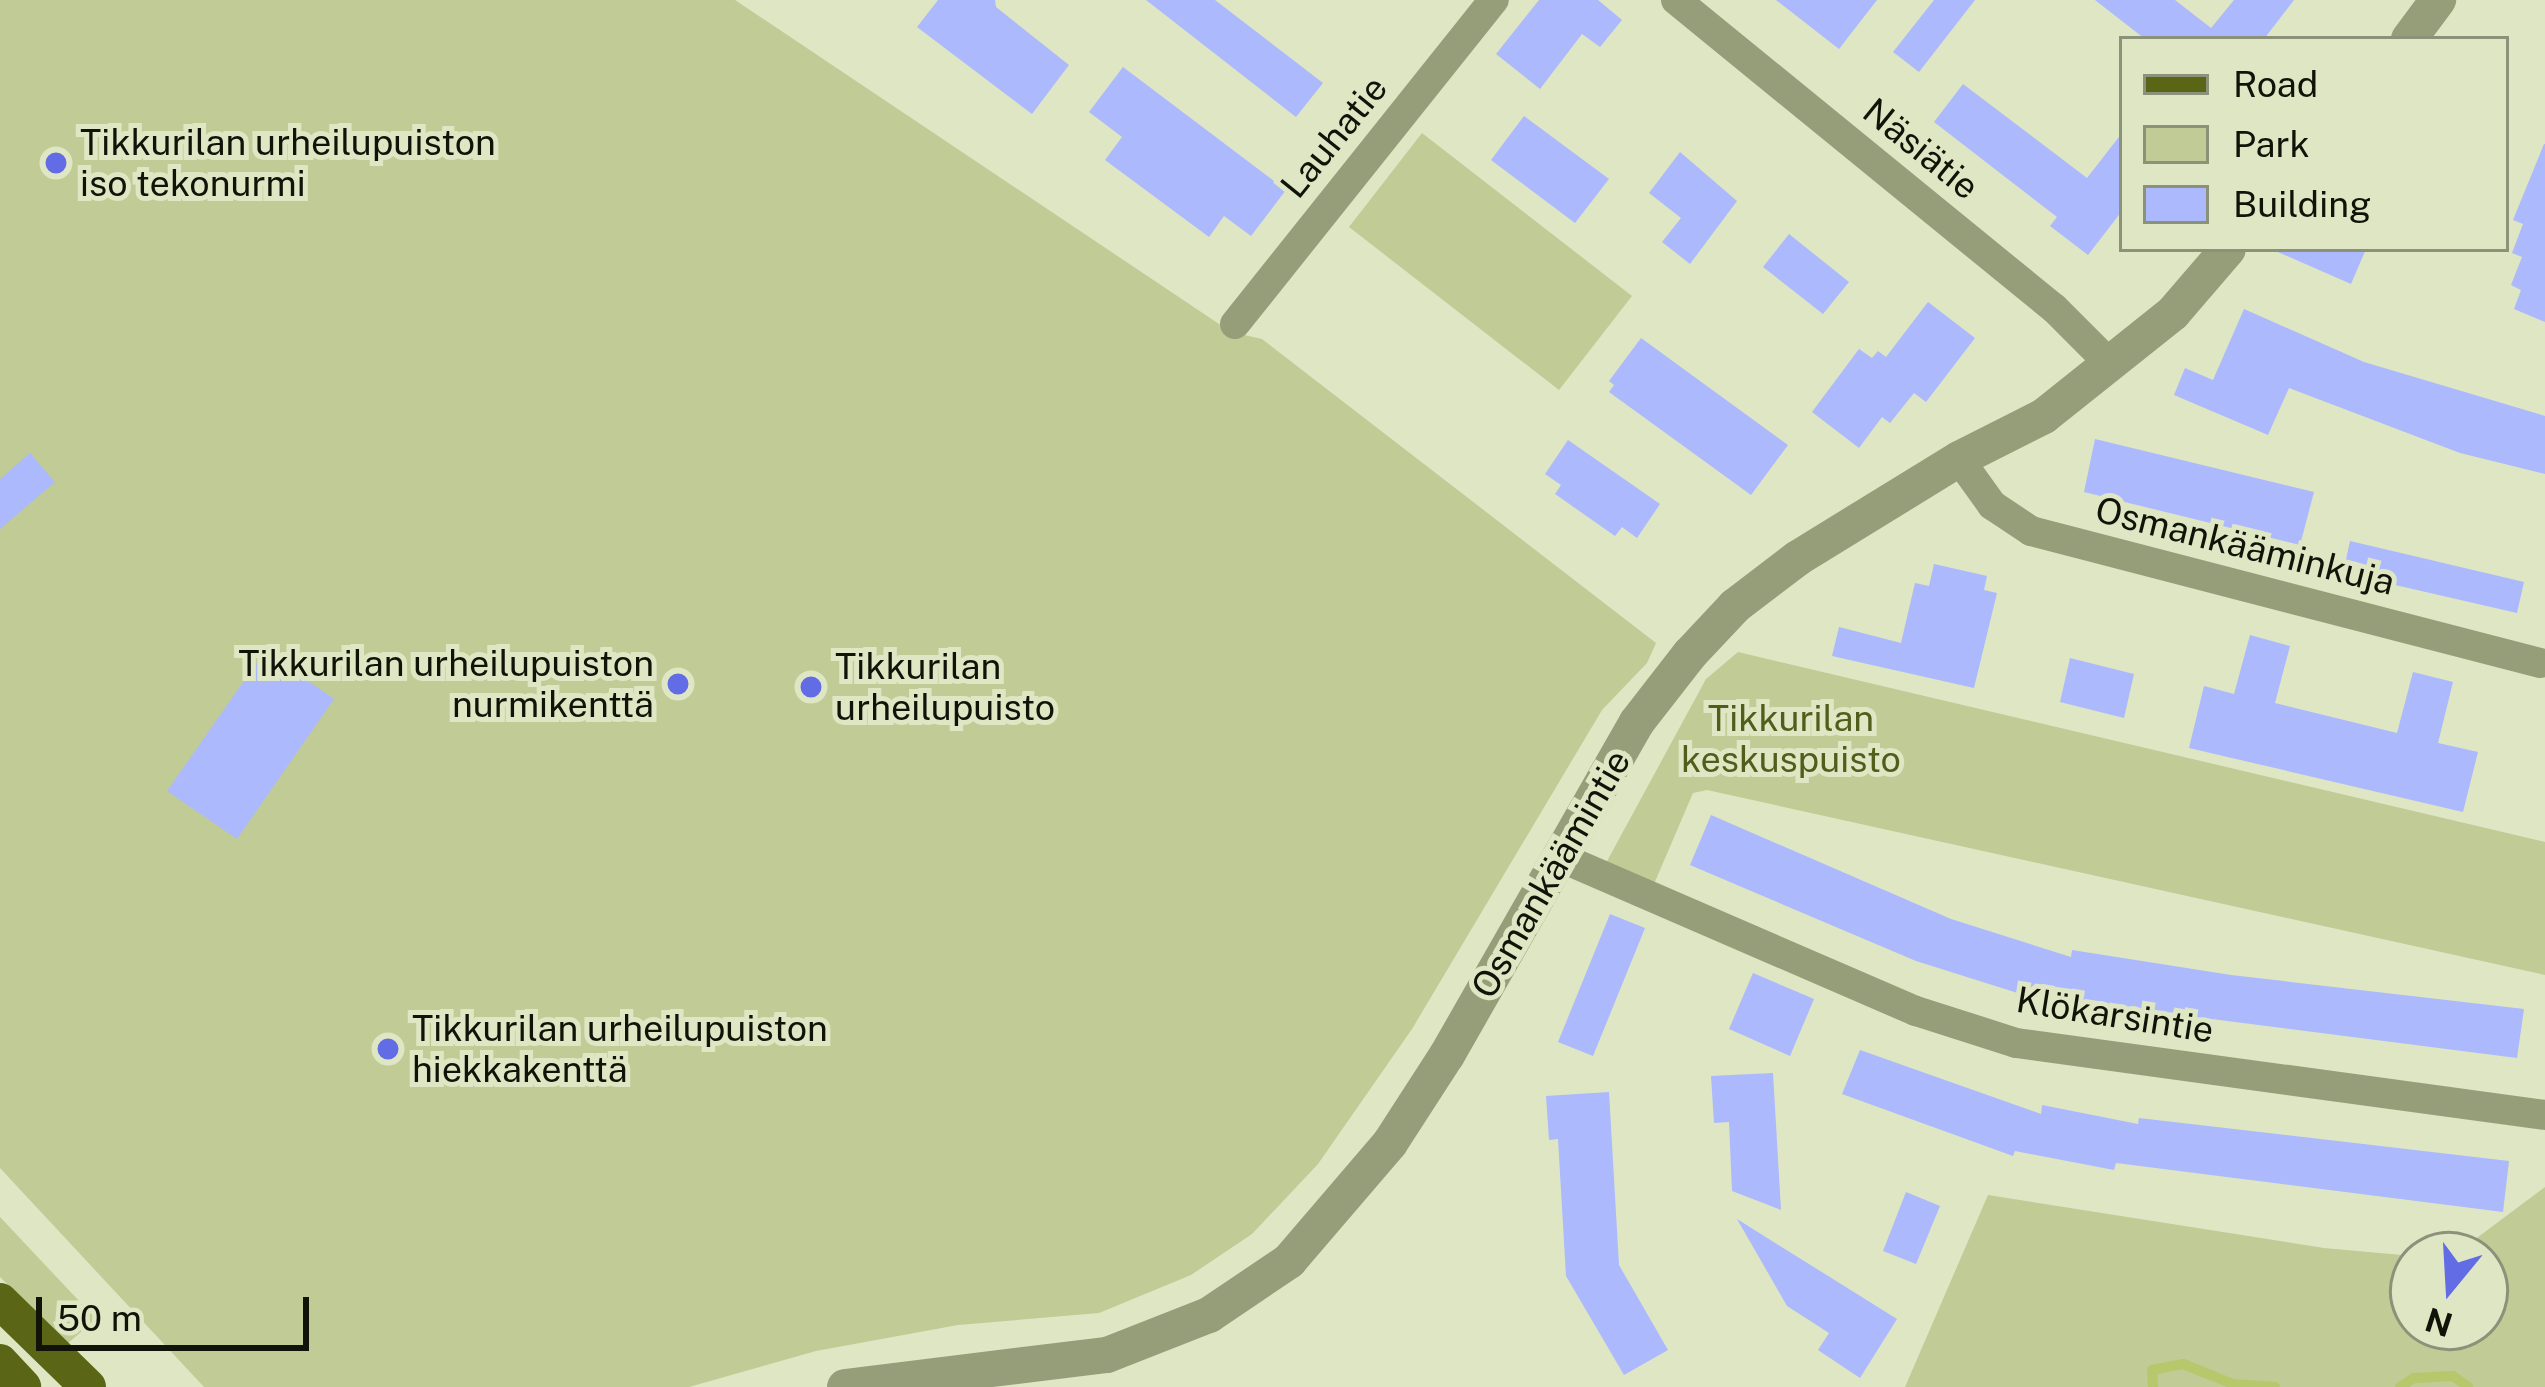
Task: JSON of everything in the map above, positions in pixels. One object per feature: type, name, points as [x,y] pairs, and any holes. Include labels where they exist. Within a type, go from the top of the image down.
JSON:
[{"type":"main road","points":[[0,1301],[88,1387]]},
{"type":"main road","points":[[0,1362],[22,1387]]},
{"type":"street","name":"Lauhatie","points":[[1235,323],[1494,0]]},
{"type":"street","name":"Näsiätie","points":[[1676,0],[2054,308],[2110,365]]},
{"type":"street","points":[[2411,36],[2436,1]]},
{"type":"street","name":"Osmankäämintie","points":[[845,1387],[1040,1377],[1163,1336],[1209,1315],[1289,1261],[1390,1143],[1562,858],[1637,722],[1735,606],[1798,558],[1959,459],[2044,416],[2173,313],[2225,252]]},
{"type":"street","name":"Osmankääminkuja","points":[[1959,459],[1992,505],[2031,531],[2540,663]]},
{"type":"street","name":"Klökarsintie","points":[[1562,858],[1916,1011],[2016,1043],[2545,1115]]},
{"type":"green space","name":"Tikkurilan urheilupuisto","points":[[0,0],[735,0],[1231,332],[1262,339],[1656,643],[1647,663],[1602,710],[1412,1029],[1318,1164],[1252,1234],[1191,1275],[1099,1313],[958,1325],[816,1351],[689,1387],[204,1387],[0,1168]]},
{"type":"green space","points":[[1422,133],[1632,296],[1559,390],[1349,227]]},
{"type":"green space","name":"Tikkurilan keskuspuisto","points":[[1738,652],[2545,842],[2545,975],[1707,790],[1693,793],[1654,884],[1606,863],[1706,679]]},
{"type":"green space","points":[[2545,1187],[2545,1387],[1905,1387],[1988,1195],[2324,1248],[2389,1254],[2389,1351],[2509,1351],[2509,1231],[2486,1231]]},
{"type":"green space","points":[[0,1217],[96,1319],[67,1344],[0,1277]]},
{"type":"building","points":[[938,0],[995,0],[996,7],[1069,65],[1032,114],[917,27]]},
{"type":"building","points":[[1146,0],[1215,0],[1323,83],[1296,117]]},
{"type":"building","points":[[1539,0],[1598,0],[1622,20],[1600,47],[1582,34],[1540,89],[1496,54]]},
{"type":"building","points":[[1776,0],[1877,0],[1839,49]]},
{"type":"building","points":[[1934,0],[1975,0],[1919,72],[1893,52]]},
{"type":"building","points":[[2095,0],[2175,0],[2211,28],[2234,0],[2294,0],[2266,36],[2141,36]]},
{"type":"building","points":[[1123,67],[1286,190],[1251,236],[1224,216],[1209,237],[1105,160],[1122,137],[1089,112]]},
{"type":"building","points":[[1963,84],[2087,178],[2119,137],[2119,215],[2088,255],[2050,226],[2057,217],[1934,122]]},
{"type":"building","points":[[1524,116],[1609,179],[1575,223],[1491,160]]},
{"type":"building","points":[[2544,144],[2545,322],[2514,309],[2521,290],[2511,285],[2522,257],[2512,253],[2523,224],[2513,220]]},
{"type":"building","points":[[1680,152],[1737,201],[1690,264],[1662,242],[1681,218],[1649,193]]},
{"type":"building","points":[[1789,234],[1849,282],[1823,314],[1763,267]]},
{"type":"building","points":[[2278,252],[2365,252],[2351,284]]},
{"type":"building","points":[[1928,302],[1975,338],[1926,402],[1914,393],[1890,423],[1882,417],[1859,448],[1812,412],[1859,349],[1872,358],[1878,351],[1886,357]]},
{"type":"building","points":[[2244,309],[2364,362],[2545,416],[2545,474],[2460,453],[2289,388],[2268,435],[2174,395],[2185,368],[2213,380]]},
{"type":"building","points":[[1641,338],[1788,445],[1751,495],[1609,392],[1614,385],[1609,381]]},
{"type":"building","points":[[2095,439],[2314,492],[2300,545],[2084,492]]},
{"type":"building","points":[[1568,440],[1660,504],[1637,538],[1622,527],[1615,536],[1555,494],[1561,485],[1545,474]]},
{"type":"building","points":[[30,453],[55,482],[0,529],[0,479]]},
{"type":"building","points":[[2350,541],[2524,582],[2517,613],[2343,573]]},
{"type":"building","points":[[1934,564],[1987,576],[1984,590],[1997,593],[1974,688],[1832,656],[1839,627],[1901,643],[1915,583],[1929,586]]},
{"type":"building","points":[[2250,635],[2290,646],[2275,703],[2397,733],[2413,672],[2453,682],[2438,743],[2478,752],[2463,812],[2189,748],[2204,686],[2234,694]]},
{"type":"building","points":[[265,651],[334,699],[237,839],[167,791]]},
{"type":"building","points":[[2070,658],[2134,674],[2124,718],[2060,702]]},
{"type":"building","points":[[1711,815],[1951,919],[2071,957],[2072,950],[2231,975],[2524,1009],[2517,1058],[2024,995],[1916,961],[1690,865]]},
{"type":"building","points":[[1610,914],[1645,928],[1593,1056],[1558,1042]]},
{"type":"building","points":[[1753,973],[1814,999],[1790,1056],[1729,1029]]},
{"type":"building","points":[[1860,1050],[2041,1114],[2042,1105],[2138,1124],[2139,1118],[2509,1161],[2503,1212],[2116,1163],[2114,1170],[2015,1151],[2013,1156],[1842,1094]]},
{"type":"building","points":[[1773,1073],[1781,1210],[1732,1191],[1729,1122],[1714,1123],[1711,1076]]},
{"type":"building","points":[[1609,1092],[1619,1265],[1668,1350],[1624,1375],[1566,1276],[1558,1139],[1549,1140],[1546,1096]]},
{"type":"building","points":[[1906,1192],[1940,1206],[1916,1264],[1883,1251]]},
{"type":"building","points":[[1737,1219],[1897,1319],[1860,1378],[1818,1350],[1829,1333],[1787,1306]]},
{"type":"waterway","points":[[2153,1387],[2152,1370],[2183,1364],[2233,1384],[2275,1387]]},
{"type":"waterway","points":[[2400,1387],[2414,1378],[2453,1376],[2468,1387]]},
{"type":"place","name":"Tikkurilan urheilupuiston iso tekonurmi","points":[[56,163]]},
{"type":"place","name":"Tikkurilan urheilupuiston nurmikenttä","points":[[678,684]]},
{"type":"place","name":"Tikkurilan urheilupuisto","points":[[811,687]]},
{"type":"place","name":"Tikkurilan urheilupuiston hiekkakenttä","points":[[388,1049]]}]
